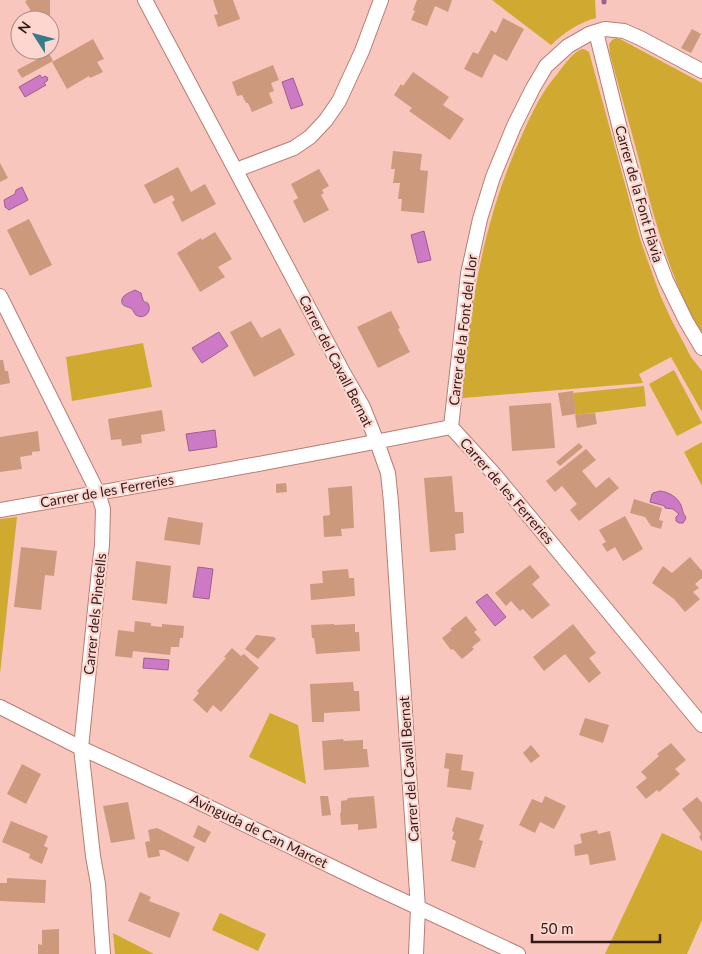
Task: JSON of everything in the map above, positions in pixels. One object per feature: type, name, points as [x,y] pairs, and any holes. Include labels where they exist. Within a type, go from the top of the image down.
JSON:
[{"type":"street","name":"Carrer del Cavall Bernat","points":[[145,0],[363,407],[388,474],[418,908],[416,954]]},
{"type":"street","points":[[236,170],[294,148],[310,137],[326,120],[339,101],[362,51],[381,0]]},
{"type":"street","name":"Carrer de la Font del Llor","points":[[451,427],[468,274],[480,219],[514,126],[546,66],[568,46],[589,34],[605,29],[624,31],[702,71]]},
{"type":"street","name":"Carrer de la Font Flàvia","points":[[596,32],[623,141],[650,238],[666,280],[686,321],[702,348]]},
{"type":"street","name":"Carrer dels Pinetells","points":[[0,296],[98,493],[103,509],[102,545],[81,748],[98,884],[103,954]]},
{"type":"street","name":"Carrer de les Ferreries","points":[[0,510],[451,427],[502,482],[702,725]]},
{"type":"street","name":"Avinguda de Can Marcet","points":[[0,707],[81,748],[518,954]]},
{"type":"shaded area","points":[[492,0],[595,0],[596,18],[572,28],[551,45]]},
{"type":"shaded area","points":[[616,38],[702,83],[702,335],[672,271],[657,225],[610,54],[609,44]]},
{"type":"shaded area","points":[[582,49],[589,52],[640,239],[660,295],[691,357],[702,371],[702,412],[671,357],[639,374],[643,383],[463,398],[466,356],[475,291],[481,259],[498,196],[509,165],[538,102],[566,63],[575,53]]},
{"type":"shaded area","points":[[40,75],[42,78],[45,76],[48,78],[44,83],[46,85],[25,97],[19,87]]},
{"type":"shaded area","points":[[293,78],[303,105],[291,109],[282,82]]},
{"type":"shaded area","points":[[22,187],[28,200],[9,210],[5,207],[4,200],[15,194],[16,190]]},
{"type":"shaded area","points":[[424,231],[431,260],[418,263],[411,235]]},
{"type":"shaded area","points":[[135,290],[141,293],[143,300],[149,306],[149,311],[141,317],[136,315],[132,309],[122,304],[124,296]]},
{"type":"shaded area","points":[[219,332],[228,346],[202,363],[192,348]]},
{"type":"shaded area","points":[[143,343],[152,387],[72,401],[66,357]]},
{"type":"shaded area","points":[[674,370],[702,423],[677,436],[649,384]]},
{"type":"shaded area","points":[[644,386],[646,406],[576,415],[573,393]]},
{"type":"shaded area","points":[[215,430],[217,447],[189,451],[186,434]]},
{"type":"shaded area","points":[[702,442],[702,486],[684,452]]},
{"type":"shaded area","points":[[660,491],[667,492],[679,502],[686,517],[683,523],[676,521],[676,517],[679,514],[673,509],[650,502],[652,494]]},
{"type":"shaded area","points":[[17,517],[0,674],[0,519]]},
{"type":"shaded area","points":[[198,567],[213,569],[209,599],[193,597]]},
{"type":"shaded area","points":[[487,594],[506,617],[495,626],[476,602]]},
{"type":"shaded area","points":[[144,658],[169,660],[168,670],[143,668]]},
{"type":"shaded area","points":[[270,713],[298,725],[306,784],[249,757]]},
{"type":"shaded area","points":[[662,833],[702,851],[702,920],[687,954],[605,954]]},
{"type":"shaded area","points":[[220,913],[266,934],[258,951],[212,930]]},
{"type":"shaded area","points":[[113,933],[154,954],[115,954]]},
{"type":"building","points":[[27,0],[50,0],[50,10],[30,10],[25,2]]},
{"type":"building","points":[[213,0],[233,0],[240,19],[218,27],[214,15],[218,14]]},
{"type":"building","points":[[417,0],[452,0],[448,12],[435,6],[427,26],[411,20]]},
{"type":"building","points":[[503,18],[524,29],[507,61],[494,54],[482,78],[464,69],[473,52],[478,54],[491,30],[496,33]]},
{"type":"building","points":[[692,29],[701,34],[691,53],[681,48]]},
{"type":"building","points":[[93,39],[104,59],[97,62],[103,72],[90,78],[89,76],[67,89],[52,62],[60,60],[60,58]]},
{"type":"building","points":[[36,60],[53,61],[22,78],[17,70]]},
{"type":"building","points":[[273,65],[279,80],[271,83],[274,91],[269,93],[273,103],[252,112],[242,95],[237,96],[232,82]]},
{"type":"building","points":[[413,72],[449,97],[443,105],[464,119],[450,140],[409,111],[412,108],[394,95],[401,84],[403,86]]},
{"type":"building","points":[[393,151],[422,154],[420,170],[428,171],[424,213],[401,211],[402,199],[398,199],[400,183],[393,183],[395,169],[391,169]]},
{"type":"building","points":[[0,163],[8,178],[0,182]]},
{"type":"building","points":[[178,167],[191,192],[205,184],[216,204],[182,222],[172,202],[175,200],[172,195],[154,204],[144,185]]},
{"type":"building","points":[[319,169],[329,186],[322,190],[324,193],[321,195],[329,210],[304,223],[293,201],[298,198],[291,184]]},
{"type":"building","points":[[29,219],[52,265],[30,276],[7,230]]},
{"type":"building","points":[[215,232],[232,259],[218,267],[225,277],[200,292],[177,253],[201,238],[202,240]]},
{"type":"building","points":[[391,311],[410,352],[378,368],[357,327]]},
{"type":"building","points":[[251,321],[261,338],[280,328],[295,355],[254,377],[230,332]]},
{"type":"building","points":[[0,360],[3,360],[5,371],[8,371],[10,383],[0,385]]},
{"type":"building","points":[[573,391],[576,414],[562,416],[558,393]]},
{"type":"building","points":[[551,403],[555,448],[512,451],[509,406]]},
{"type":"building","points":[[162,410],[165,431],[141,435],[142,443],[122,446],[121,439],[111,440],[108,419]]},
{"type":"building","points":[[595,413],[597,424],[577,428],[575,415]]},
{"type":"building","points":[[38,431],[40,451],[32,452],[32,455],[20,457],[22,469],[0,472],[0,437]]},
{"type":"building","points":[[579,443],[583,447],[560,466],[556,462]]},
{"type":"building","points":[[586,449],[596,460],[582,471],[596,488],[609,477],[619,488],[579,521],[570,510],[577,504],[562,486],[555,492],[546,481]]},
{"type":"building","points":[[452,476],[455,512],[463,512],[464,533],[455,534],[456,550],[430,552],[424,478]]},
{"type":"building","points":[[286,483],[287,492],[276,493],[276,484]]},
{"type":"building","points":[[352,486],[354,528],[341,529],[342,536],[324,537],[323,516],[330,515],[328,488]]},
{"type":"building","points":[[634,499],[662,508],[659,520],[663,521],[661,529],[651,526],[645,517],[630,513]]},
{"type":"building","points":[[625,516],[643,549],[623,561],[615,547],[607,552],[602,544],[606,542],[599,530]]},
{"type":"building","points":[[168,517],[203,523],[200,545],[164,540]]},
{"type":"building","points":[[21,547],[57,551],[54,576],[45,575],[41,610],[14,607]]},
{"type":"building","points":[[690,557],[702,571],[702,578],[695,584],[699,588],[693,592],[700,599],[685,612],[674,599],[652,583],[663,566],[672,573]]},
{"type":"building","points":[[136,561],[171,566],[167,604],[132,600]]},
{"type":"building","points":[[530,565],[540,577],[532,584],[550,605],[532,619],[523,609],[520,611],[511,601],[506,606],[495,593]]},
{"type":"building","points":[[348,569],[349,578],[354,578],[355,596],[311,600],[310,584],[323,583],[322,571]]},
{"type":"building","points":[[466,616],[477,630],[474,632],[481,640],[462,659],[453,649],[451,650],[442,638]]},
{"type":"building","points":[[135,621],[151,623],[151,626],[162,627],[162,624],[184,626],[183,638],[180,638],[179,647],[171,647],[170,655],[133,651],[132,658],[115,656],[118,630],[134,632]]},
{"type":"building","points":[[355,624],[355,632],[359,632],[360,651],[316,654],[311,625]]},
{"type":"building","points":[[573,624],[596,653],[589,658],[601,673],[589,683],[565,654],[544,671],[533,657]]},
{"type":"building","points":[[256,635],[274,637],[276,639],[258,659],[245,649]]},
{"type":"building","points":[[232,648],[241,656],[244,654],[259,668],[221,712],[213,705],[207,713],[193,700],[199,693],[197,691],[226,658],[224,657]]},
{"type":"building","points":[[353,682],[354,691],[359,691],[360,711],[324,713],[324,722],[312,722],[310,684]]},
{"type":"building","points":[[585,718],[609,725],[603,743],[579,735]]},
{"type":"building","points":[[343,739],[344,741],[363,740],[363,749],[367,749],[369,767],[324,770],[322,741]]},
{"type":"building","points":[[671,743],[686,760],[675,769],[680,774],[659,792],[657,790],[646,799],[636,787],[647,778],[641,772],[659,756],[657,754]]},
{"type":"building","points":[[531,745],[540,756],[531,763],[523,753]]},
{"type":"building","points":[[446,753],[463,755],[461,770],[474,772],[471,790],[447,787],[449,769],[444,768]]},
{"type":"building","points":[[22,764],[41,774],[26,804],[7,794]]},
{"type":"building","points":[[320,796],[328,796],[331,815],[322,816]]},
{"type":"building","points":[[374,796],[377,828],[358,830],[358,824],[341,825],[341,801],[348,798]]},
{"type":"building","points":[[545,796],[566,806],[554,829],[540,822],[535,833],[519,825],[532,799],[542,803]]},
{"type":"building","points":[[697,797],[702,803],[702,842],[699,837],[701,834],[682,809]]},
{"type":"building","points":[[128,802],[135,839],[111,843],[103,806]]},
{"type":"building","points":[[456,817],[484,825],[479,840],[483,841],[475,868],[451,861],[456,841],[452,839],[454,832],[452,831]]},
{"type":"building","points":[[11,821],[48,836],[44,846],[48,848],[42,864],[29,858],[30,854],[2,842]]},
{"type":"building","points":[[198,825],[211,832],[205,843],[193,837]]},
{"type":"building","points":[[157,828],[195,847],[188,862],[164,850],[159,850],[160,856],[148,858],[145,842],[150,841],[148,830]]},
{"type":"building","points":[[597,830],[598,834],[610,831],[616,860],[590,865],[588,854],[575,856],[574,845],[582,843],[580,834]]},
{"type":"building","points":[[7,878],[46,880],[45,903],[0,901],[0,883],[7,883]]},
{"type":"building","points":[[140,892],[151,897],[149,901],[180,913],[170,938],[128,921]]},
{"type":"building","points":[[59,929],[59,954],[38,954],[38,944],[42,945],[42,930]]}]
